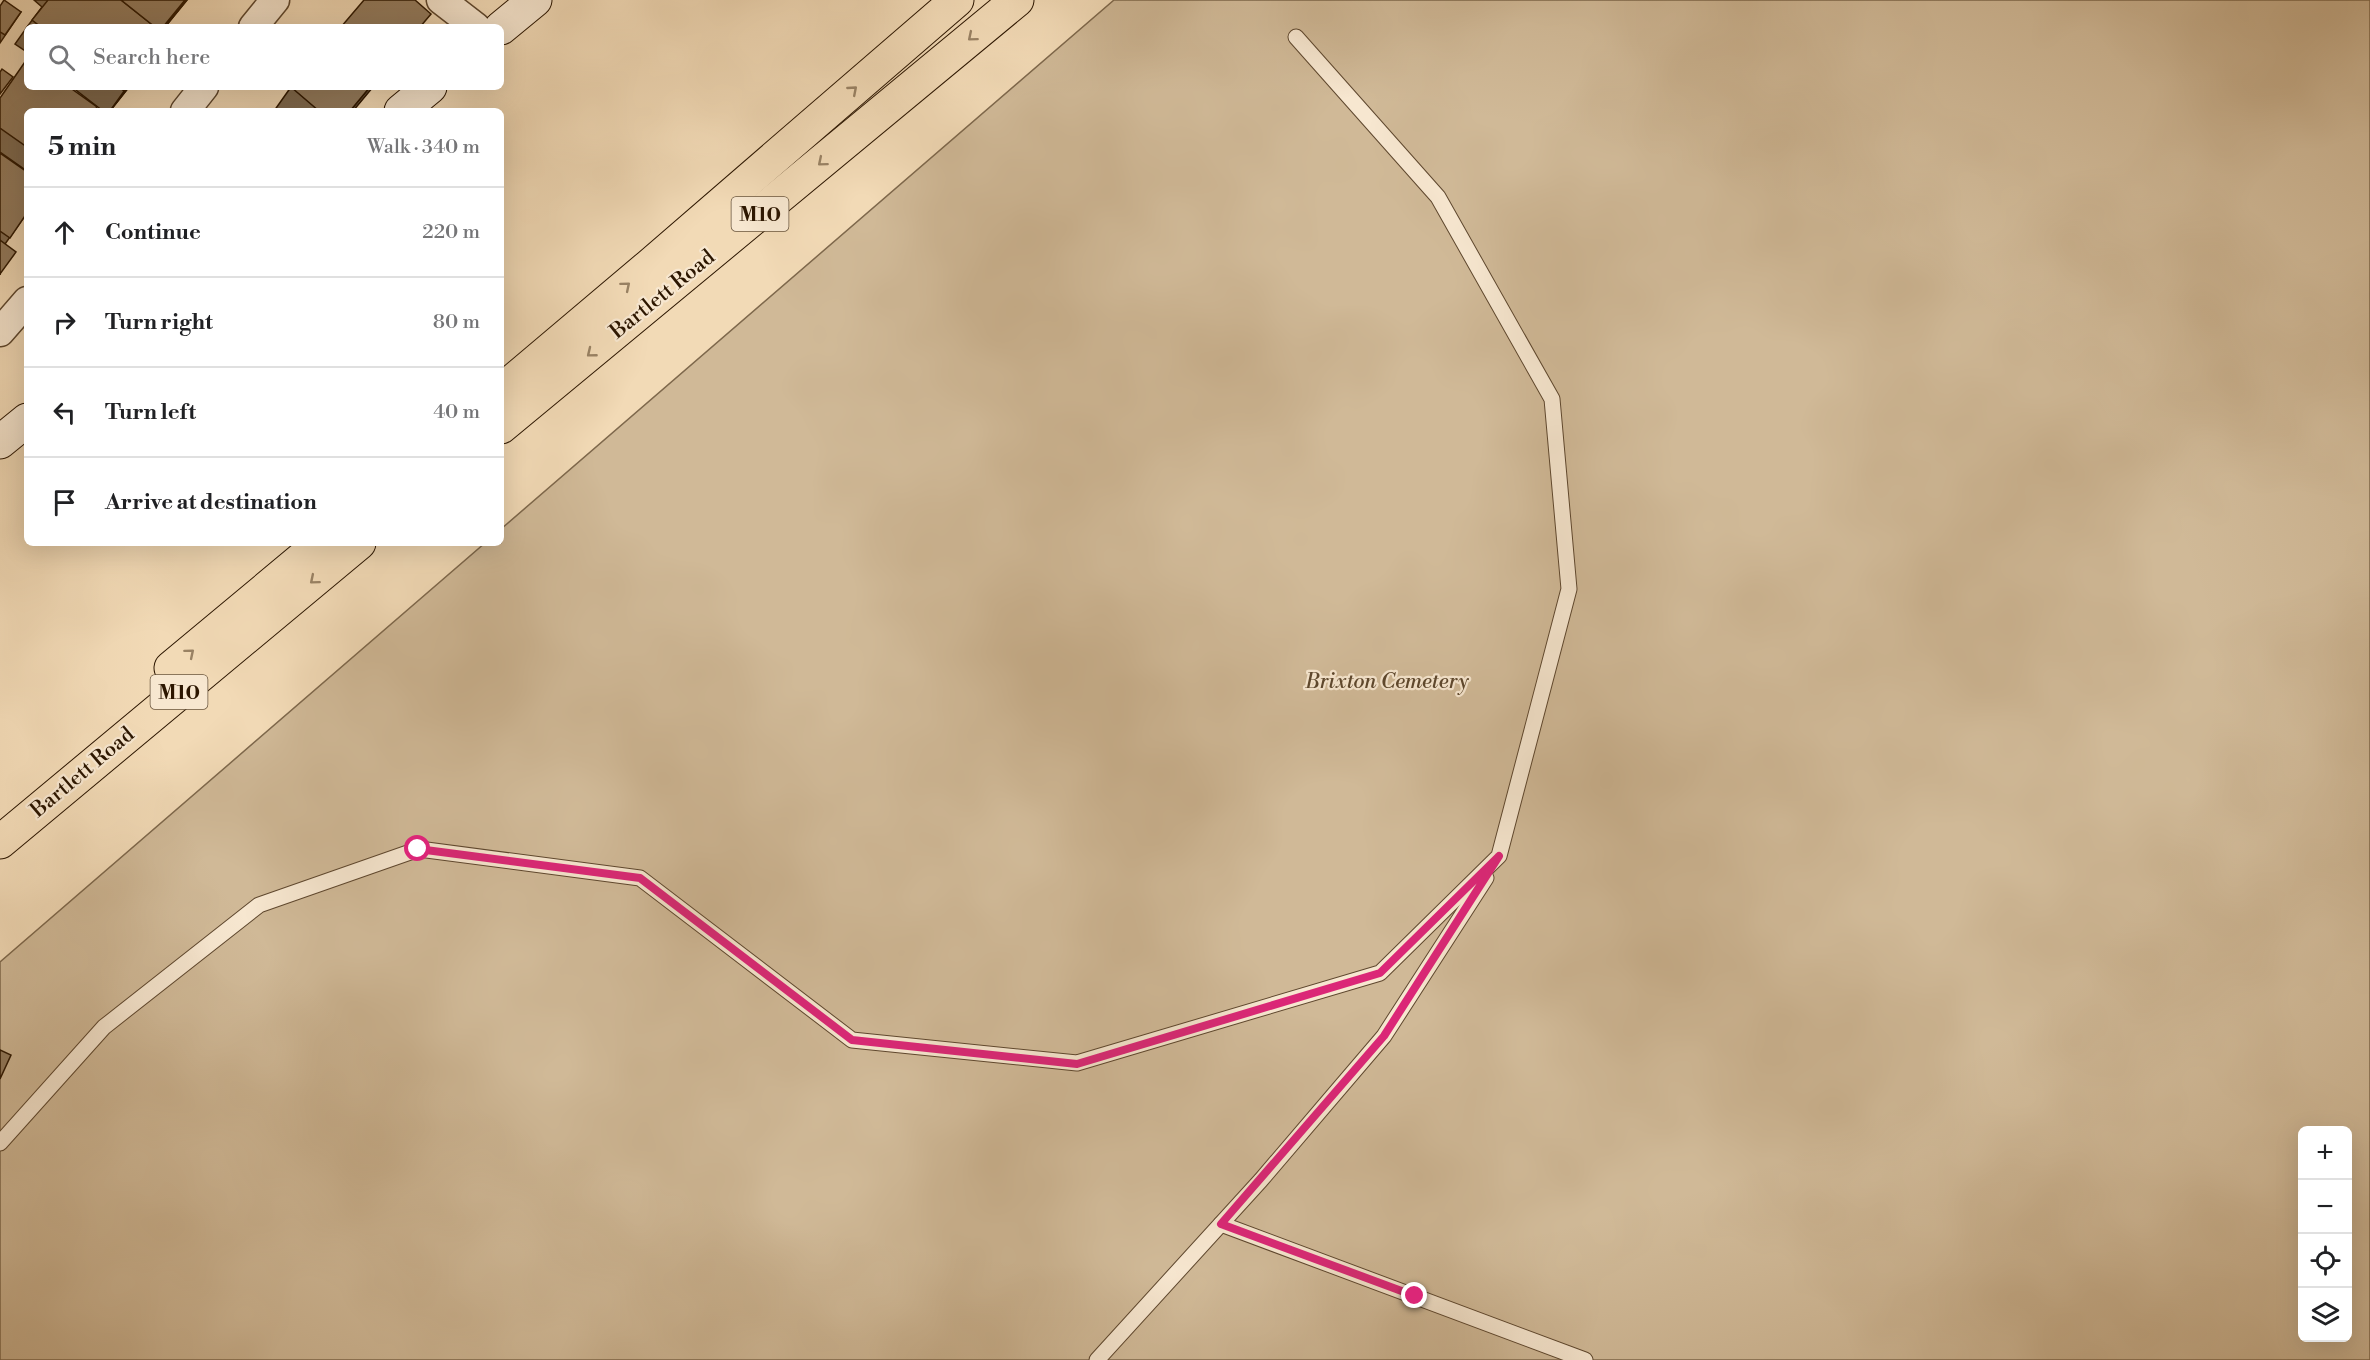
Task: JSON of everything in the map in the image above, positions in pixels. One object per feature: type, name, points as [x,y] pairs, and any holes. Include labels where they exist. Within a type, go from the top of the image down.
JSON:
[{"type":"main road","points":[[504,26],[535,0]]},
{"type":"main road","name":"Bartlett Road","points":[[504,389],[957,0]]},
{"type":"main road","name":"Bartlett Road","points":[[504,425],[1017,0]]},
{"type":"main road","points":[[405,108],[426,90]]},
{"type":"main road","points":[[0,442],[24,422]]},
{"type":"main road","name":"Bartlett Road","points":[[0,812],[317,546]]},
{"type":"main road","name":"Bartlett Road","points":[[0,842],[355,546]]},
{"type":"street","points":[[255,24],[275,0]]},
{"type":"street","points":[[441,0],[472,24]]},
{"type":"street","points":[[187,108],[202,90]]},
{"type":"street","points":[[0,332],[24,304]]},
{"type":"lane","points":[[1097,1360],[1221,1224],[1384,1036],[1499,856],[1569,589],[1552,399],[1438,197],[1296,37]]},
{"type":"lane","points":[[0,1143],[104,1027],[259,905],[418,849],[640,878],[852,1040],[1077,1064],[1380,973],[1499,856]]},
{"type":"lane","points":[[1221,1224],[1585,1360]]},
{"type":"green space","name":"Brixton Cemetery","points":[[1114,0],[2370,0],[2370,1360],[0,1360],[0,962],[482,546],[504,546],[504,526]]},
{"type":"building","points":[[4,0],[21,12],[5,35],[0,32],[0,6]]},
{"type":"building","points":[[48,0],[121,0],[151,24],[37,24],[32,20]]},
{"type":"building","points":[[121,0],[185,0],[165,24],[151,24]]},
{"type":"building","points":[[364,0],[415,0],[431,14],[423,24],[344,24]]},
{"type":"building","points":[[24,63],[24,90],[73,90],[97,107],[24,108],[24,145],[0,128],[0,98]]},
{"type":"building","points":[[2,69],[13,77],[0,94],[0,72]]},
{"type":"building","points":[[294,90],[368,90],[352,108],[316,108]]},
{"type":"building","points":[[0,153],[24,170],[24,217],[10,238],[0,231]]},
{"type":"building","points":[[0,240],[16,252],[0,274]]},
{"type":"building","points":[[0,1050],[11,1055],[0,1079]]},
{"type":"route","points":[[418,849],[640,878],[852,1040],[1077,1064],[1380,973],[1499,856],[1384,1036],[1221,1224],[1415,1296]]}]
